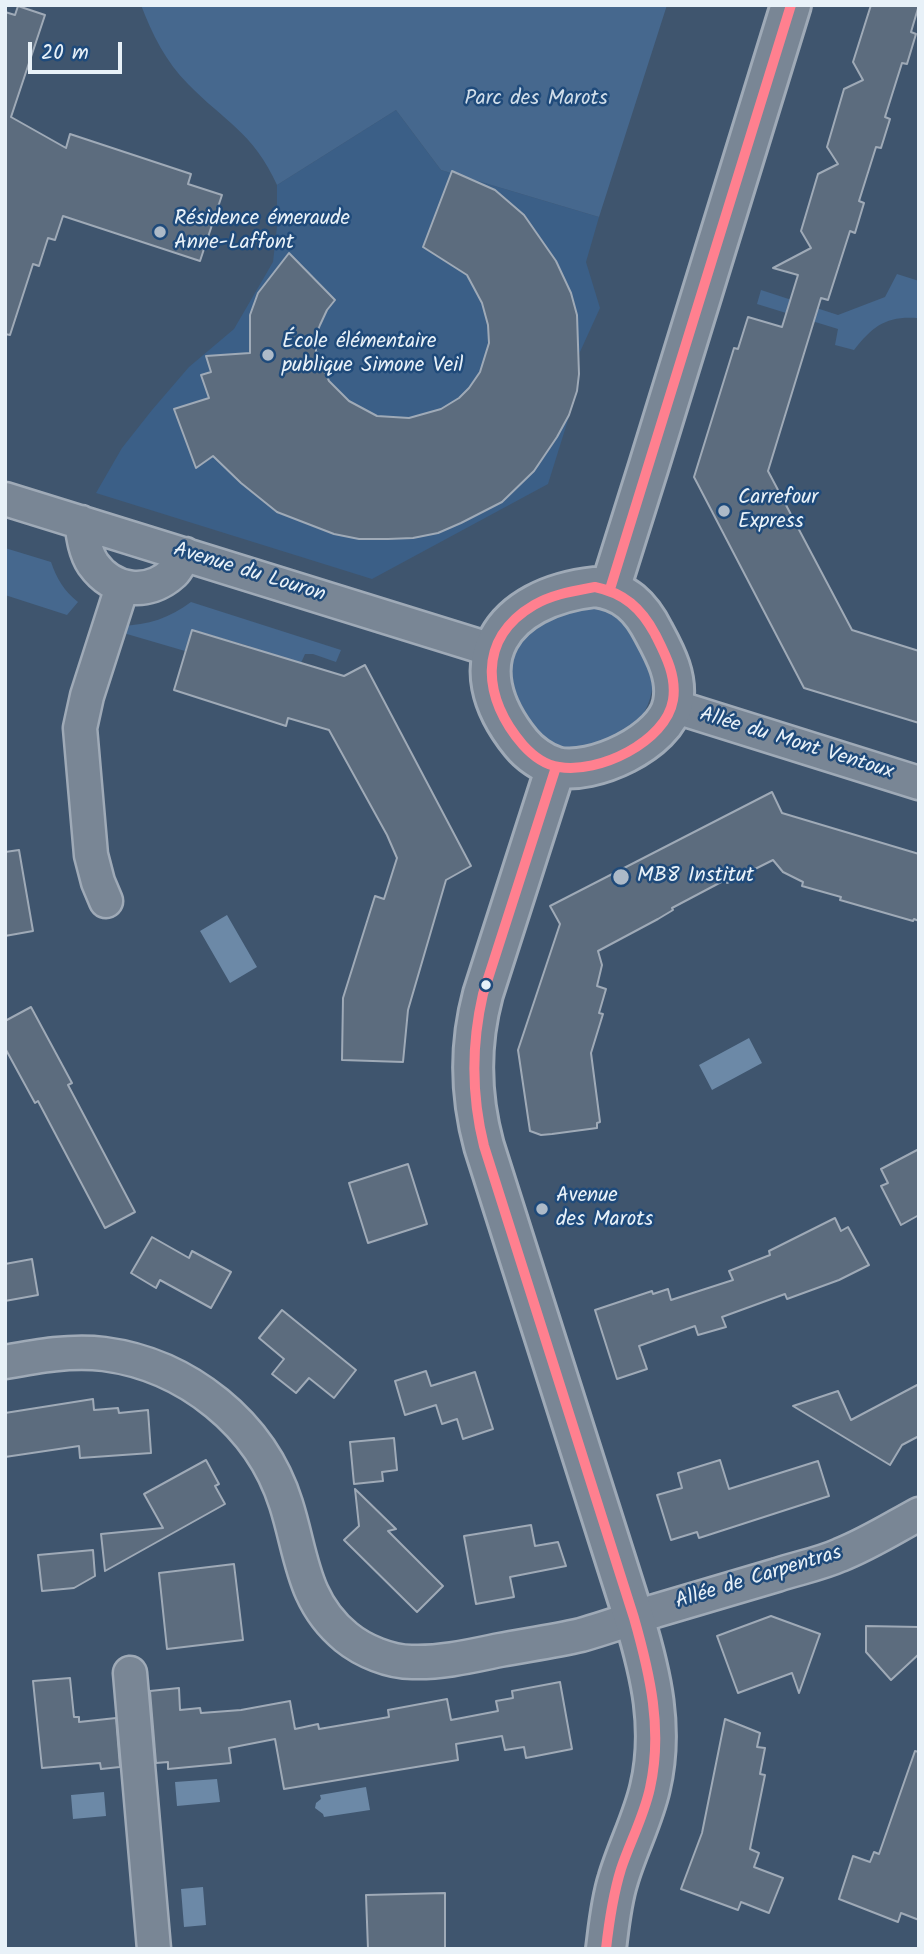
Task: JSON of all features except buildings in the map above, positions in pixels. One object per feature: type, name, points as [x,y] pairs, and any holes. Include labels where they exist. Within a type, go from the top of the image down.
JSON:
[{"type":"street","points":[[610,589],[791,5]]},
{"type":"street","name":"Avenue du Louron","points":[[5,499],[492,650]]},
{"type":"street","points":[[81,522],[92,562],[106,579],[122,587],[139,588],[159,582],[175,572],[185,554]]},
{"type":"street","points":[[106,901],[91,855],[80,728],[87,696],[122,587]]},
{"type":"street","points":[[578,589],[610,589],[635,604],[647,620],[673,677],[673,706],[667,720],[656,732],[621,755],[578,768],[556,767],[525,748],[505,718],[492,685],[489,668],[492,650],[509,623],[542,602],[578,589]]},
{"type":"street","name":"Allée du Mont Ventoux","points":[[673,706],[919,783]]},
{"type":"street","points":[[556,767],[478,1013],[472,1064],[474,1101],[484,1146],[634,1618],[651,1679],[656,1709],[657,1737],[650,1790],[618,1878],[612,1900],[606,1949]]},
{"type":"street","name":"Allée de Carpentras","points":[[5,1362],[67,1353],[103,1354],[131,1359],[165,1370],[215,1401],[237,1421],[258,1447],[274,1475],[286,1501],[306,1580],[315,1602],[329,1621],[347,1639],[368,1650],[410,1662],[435,1661],[581,1635],[839,1556],[919,1514]]},
{"type":"street","points":[[130,1672],[153,1949]]},
{"type":"shaded area","points":[[396,110],[441,170],[599,217],[586,262],[600,308],[579,354],[577,391],[548,484],[372,579],[96,493],[122,448],[152,410],[189,367],[234,329],[273,262],[277,226],[277,185]]},
{"type":"shaded area","points":[[227,915],[257,967],[230,983],[200,931]]},
{"type":"shaded area","points":[[749,1038],[762,1063],[712,1090],[699,1065]]},
{"type":"shaded area","points":[[217,1779],[220,1802],[177,1806],[175,1782]]},
{"type":"shaded area","points":[[366,1787],[370,1810],[324,1817],[315,1808],[321,1799],[320,1795]]},
{"type":"shaded area","points":[[104,1792],[106,1816],[73,1819],[71,1795]]},
{"type":"shaded area","points":[[203,1887],[206,1925],[184,1927],[181,1889]]},
{"type":"green space","name":"Parc des Marots","points":[[141,5],[667,5],[599,217],[441,170],[396,110],[277,185],[268,167],[248,140],[188,84],[166,57]]},
{"type":"green space","points":[[897,274],[919,281],[917,318],[897,319],[881,324],[854,350],[835,345],[838,329],[757,304],[761,290],[838,315],[885,297]]},
{"type":"green space","points":[[5,548],[51,562],[61,584],[78,602],[67,615],[5,595]]},
{"type":"green space","points":[[191,602],[341,650],[336,662],[305,654],[301,663],[248,650],[249,646],[193,630],[185,651],[120,632],[121,626],[158,620]]},
{"type":"green space","points":[[582,607],[609,612],[632,628],[648,651],[653,678],[648,705],[632,728],[609,744],[582,749],[555,744],[532,728],[516,705],[511,678],[516,651],[532,628],[555,612]]},
{"type":"transit line","points":[[610,589],[791,5]]},
{"type":"transit line","points":[[595,587],[615,593],[631,603],[650,625],[669,666],[673,682],[673,700],[668,715],[658,729],[628,752],[592,765],[575,768],[554,766],[530,752],[510,727],[494,689],[494,652],[502,635],[515,619],[534,605],[556,596],[595,587]]},
{"type":"transit line","points":[[556,767],[483,994],[476,1032],[474,1070],[484,1146],[634,1618],[650,1681],[655,1723],[654,1766],[644,1809],[618,1879],[606,1949]]},
{"type":"place","name":"Résidence émeraude Anne-Laffont","points":[[160,232]]},
{"type":"place","name":"École élémentaire publique Simone Veil","points":[[268,355]]},
{"type":"place","name":"Carrefour Express","points":[[724,511]]},
{"type":"place","name":"MB8 Institut","points":[[621,877]]},
{"type":"place","name":"Avenue des Marots","points":[[542,1209]]}]
